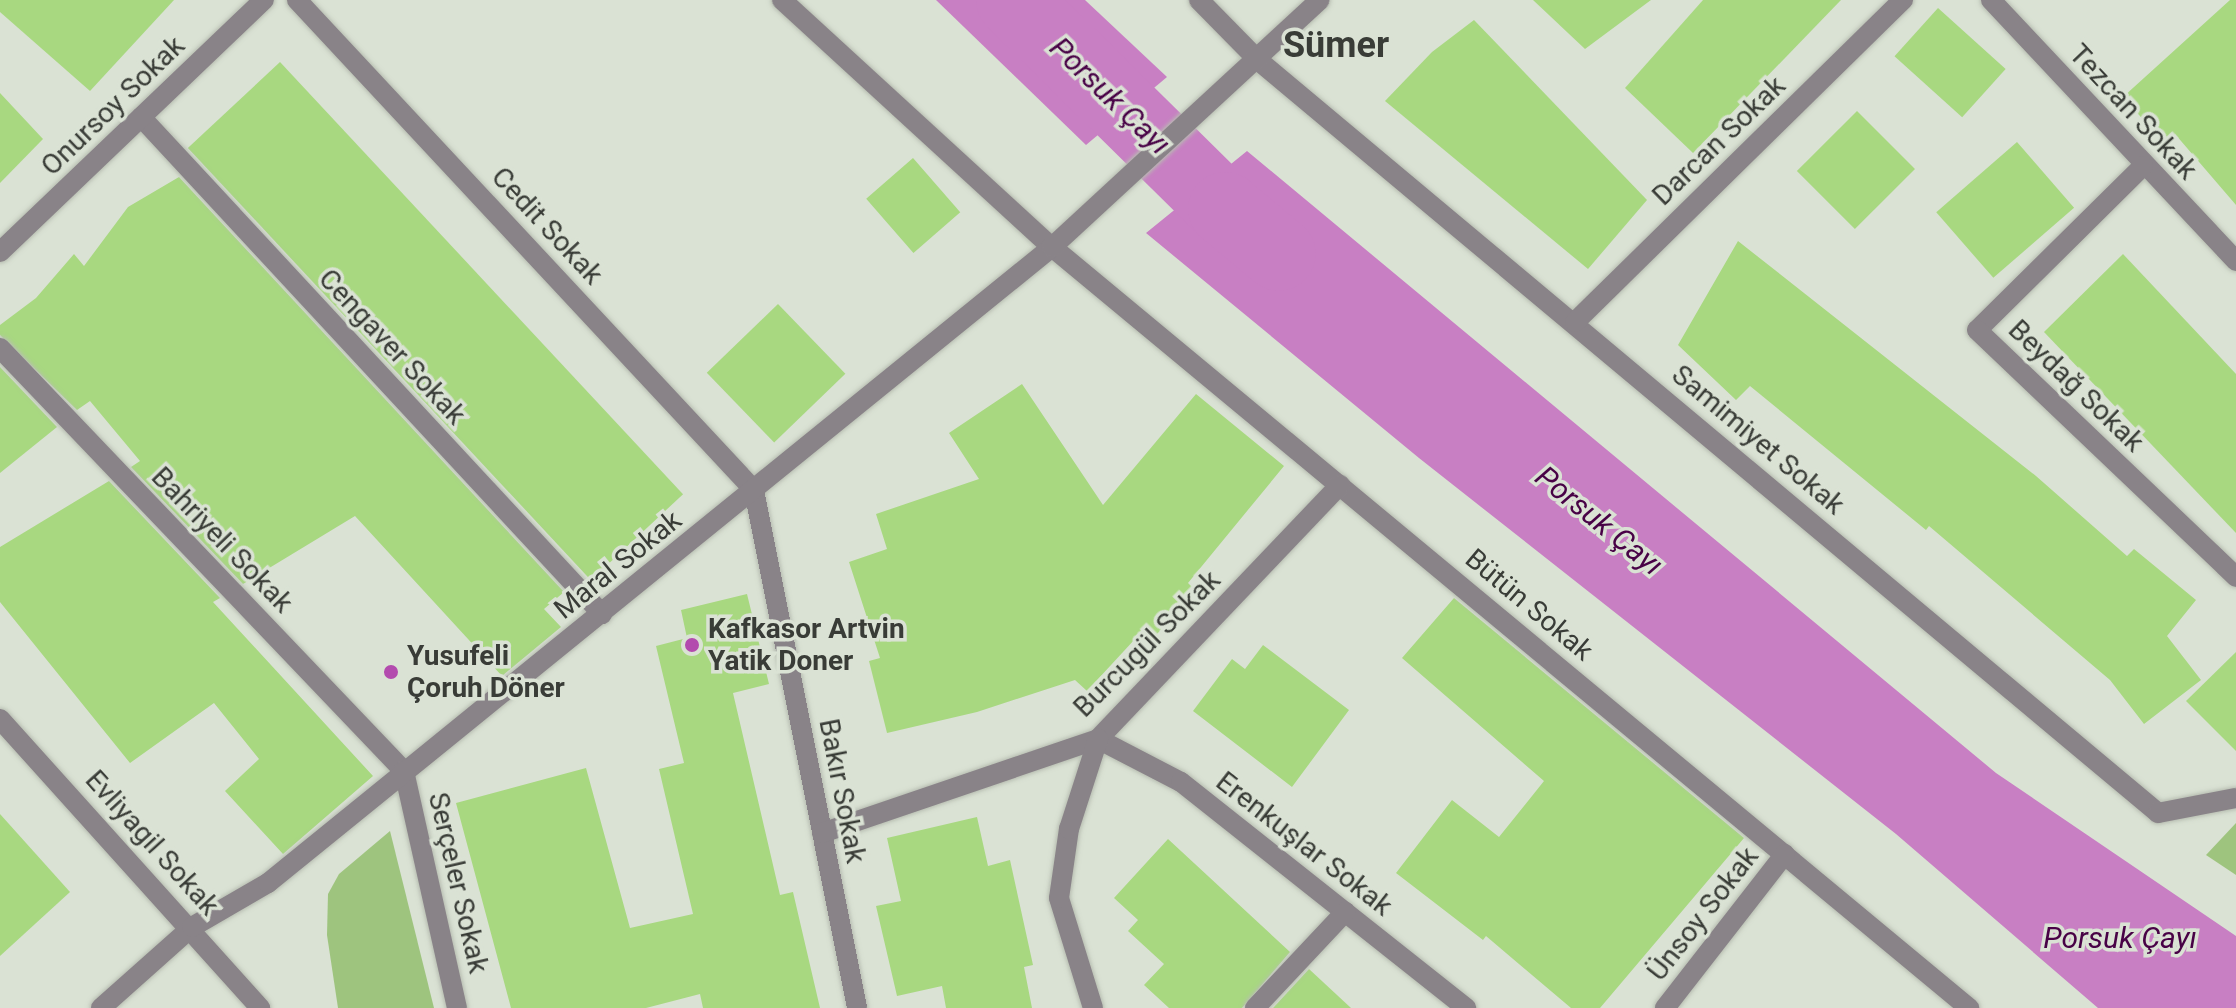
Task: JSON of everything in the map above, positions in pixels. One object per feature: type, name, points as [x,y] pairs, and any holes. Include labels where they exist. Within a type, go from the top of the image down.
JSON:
[{"type":"street","name":"Onursoy Sokak","points":[[0,252],[264,0]]},
{"type":"street","name":"Cedit Sokak","points":[[297,0],[754,490]]},
{"type":"street","name":"Bütün Sokak","points":[[782,0],[1052,247],[1969,1008]]},
{"type":"street","name":"Samimiyet Sokak","points":[[1199,0],[1259,61],[1575,322],[2158,813],[2236,798]]},
{"type":"street","name":"Maral Sokak","points":[[101,1008],[192,927],[268,883],[1052,247],[1204,105],[1259,61],[1320,0]]},
{"type":"street","name":"Darcan Sokak","points":[[1575,322],[1903,0]]},
{"type":"street","name":"Tezcan Sokak","points":[[1991,0],[2143,166],[2236,261]]},
{"type":"street","name":"Cengaver Sokak","points":[[141,117],[602,614]]},
{"type":"street","name":"Beydağ Sokak","points":[[2143,166],[1977,330],[2236,577]]},
{"type":"street","name":"Bahriyeli Sokak","points":[[0,348],[404,771]]},
{"type":"street","name":"Burcugül Sokak","points":[[822,833],[1098,739],[1340,485]]},
{"type":"street","name":"Bakır Sokak","points":[[754,490],[857,1008]]},
{"type":"street","name":"Evliyagil Sokak","points":[[0,719],[192,927],[260,1008]]},
{"type":"street","name":"Erenkuşlar Sokak","points":[[1098,739],[1181,782],[1466,1008]]},
{"type":"street","points":[[1093,1008],[1059,898],[1069,829],[1098,739]]},
{"type":"street","name":"Serçeler Sokak","points":[[404,771],[457,1008]]},
{"type":"street","name":"Ünsoy Sokak","points":[[1665,1008],[1785,854]]},
{"type":"street","points":[[1255,1008],[1345,912]]},
{"type":"green space","points":[[2236,823],[2236,875],[2206,855]]},
{"type":"green space","points":[[390,831],[434,1008],[338,1008],[327,935],[328,894],[339,874]]},
{"type":"water","name":"Porsuk Çayı","points":[[936,0],[1085,0],[1167,77],[1086,145]]},
{"type":"water","name":"Porsuk Çayı","points":[[1247,151],[1996,773],[2236,936],[2236,1008],[2098,1008],[1896,834],[1419,458],[1146,233]]},
{"type":"building","points":[[0,0],[174,0],[90,91],[0,12]]},
{"type":"building","points":[[1533,0],[1651,0],[1585,49]]},
{"type":"building","points":[[1703,0],[1841,0],[1693,153],[1625,88]]},
{"type":"building","points":[[2230,0],[2236,0],[2236,205],[2175,134],[2164,143],[2123,97]]},
{"type":"building","points":[[1938,8],[2006,69],[1962,117],[1895,56]]},
{"type":"building","points":[[1474,20],[1647,200],[1588,269],[1385,101],[1432,52]]},
{"type":"building","points":[[280,62],[683,494],[591,580],[188,148]]},
{"type":"building","points":[[0,93],[43,139],[0,183]]},
{"type":"building","points":[[1857,111],[1915,169],[1855,229],[1797,171]]},
{"type":"building","points":[[2017,142],[2074,208],[1993,278],[1936,212]]},
{"type":"building","points":[[913,158],[960,212],[913,253],[866,199]]},
{"type":"building","points":[[179,177],[564,592],[544,609],[561,627],[502,676],[355,516],[243,584],[131,467],[140,461],[90,401],[77,410],[0,335],[0,325],[36,298],[74,254],[84,266],[128,207]]},
{"type":"building","points":[[1738,241],[2036,476],[2127,556],[2134,549],[2196,600],[2167,636],[2201,680],[2144,724],[2110,680],[1929,526],[1926,530],[1750,386],[1736,400],[1678,345]]},
{"type":"building","points":[[2123,254],[2236,374],[2236,533],[2044,332]]},
{"type":"building","points":[[778,304],[845,374],[774,443],[707,373]]},
{"type":"building","points":[[0,367],[57,427],[0,473]]},
{"type":"building","points":[[1022,384],[1103,505],[1196,394],[1284,466],[1188,583],[1197,592],[1156,635],[1147,626],[1087,691],[1075,680],[977,712],[887,733],[869,661],[880,658],[849,562],[887,549],[876,514],[979,479],[949,433]]},
{"type":"building","points":[[109,481],[220,598],[213,602],[373,776],[283,854],[225,791],[259,759],[214,703],[130,763],[0,602],[0,547]]},
{"type":"building","points":[[747,594],[769,684],[733,693],[780,895],[793,892],[820,1008],[703,1008],[700,994],[646,1008],[511,1008],[456,803],[586,768],[630,928],[693,914],[659,769],[684,763],[656,646],[687,638],[681,610]]},
{"type":"building","points":[[1454,598],[1744,838],[1600,1008],[1571,1008],[1486,936],[1483,940],[1396,873],[1452,800],[1499,837],[1544,781],[1402,658]]},
{"type":"building","points":[[1263,645],[1349,710],[1292,787],[1193,711],[1232,659],[1245,669]]},
{"type":"building","points":[[2236,652],[2236,751],[2186,701]]},
{"type":"building","points":[[0,814],[70,892],[0,956]]},
{"type":"building","points":[[977,817],[988,866],[1010,860],[1033,965],[1024,967],[1032,1008],[946,1008],[942,986],[897,996],[876,906],[901,901],[887,838]]},
{"type":"building","points":[[1168,839],[1290,952],[1242,1008],[1169,1008],[1144,985],[1164,964],[1128,931],[1138,920],[1114,898]]},
{"type":"building","points":[[1309,969],[1351,1008],[1273,1008]]},
{"type":"waterway","name":"Porsuk Çayı","points":[[1013,0],[1225,209],[1279,254]]},
{"type":"place","name":"Kafkasor Artvin Yatik Doner","points":[[692,645]]},
{"type":"place","name":"Yusufeli Çoruh Döner","points":[[391,672]]},
{"type":"district","name":"Sümer","points":[[1336,46]]}]
